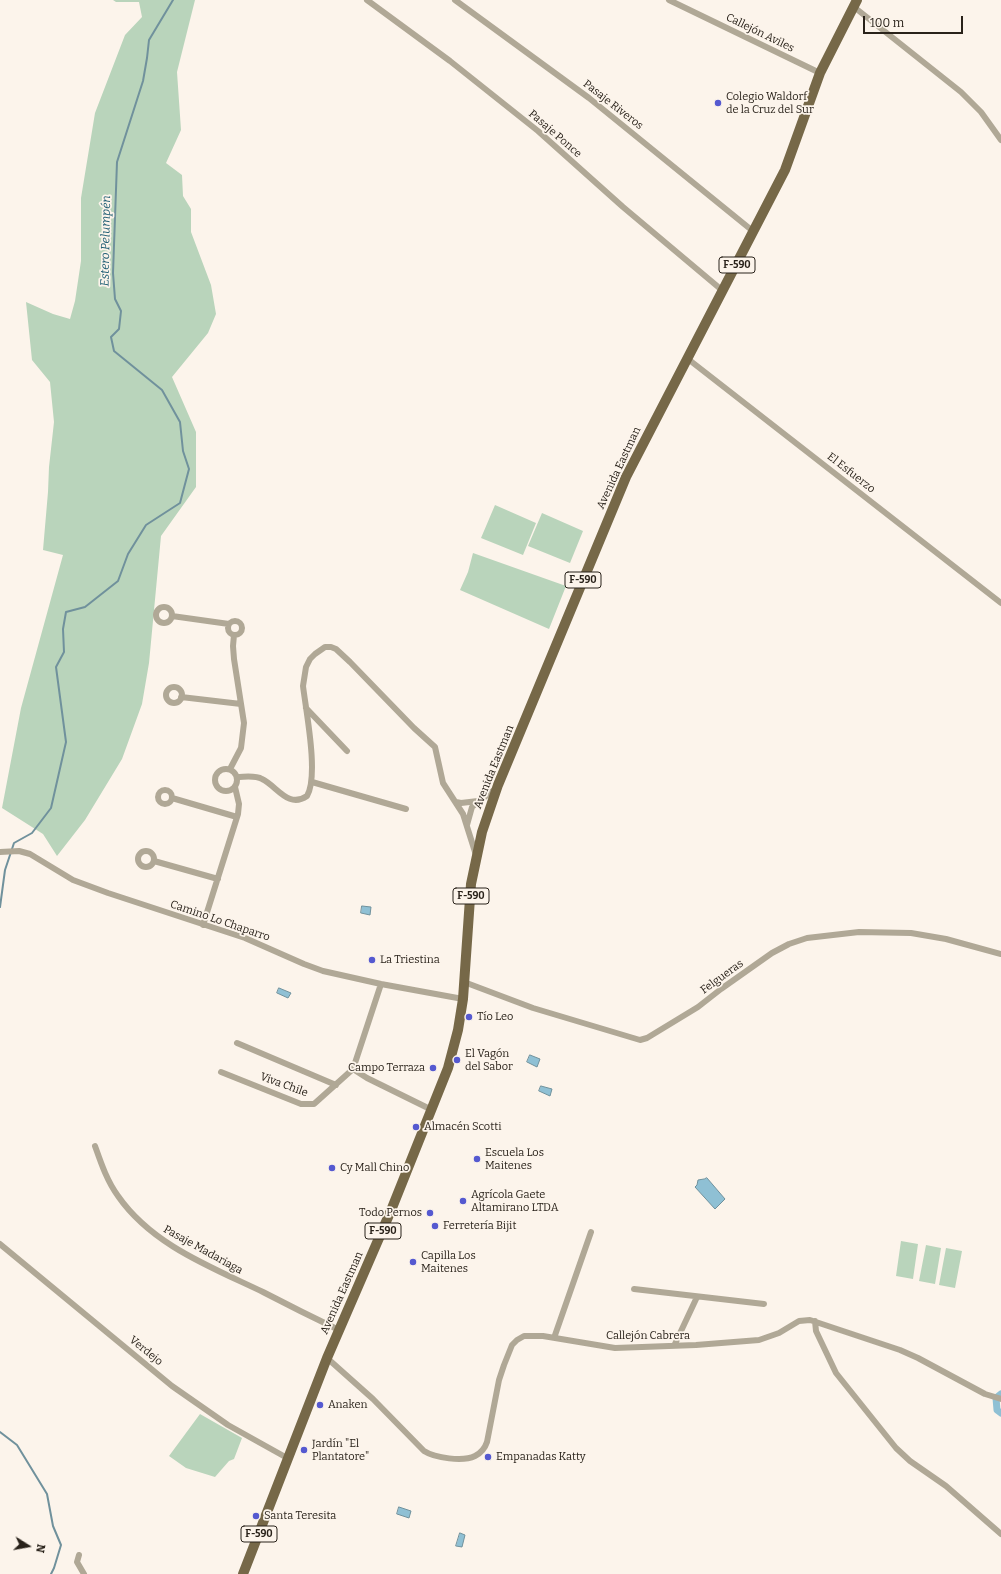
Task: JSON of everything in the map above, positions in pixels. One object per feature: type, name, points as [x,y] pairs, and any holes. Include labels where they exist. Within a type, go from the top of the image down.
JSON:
[{"type":"main road","name":"Avenida Eastman","points":[[243,1574],[327,1358],[392,1208],[432,1110],[451,1057],[463,999],[471,884],[476,857],[498,785],[626,477],[785,170],[820,74],[855,4]]},
{"type":"street","name":"Pasaje Ponce","points":[[367,0],[450,61],[538,131],[623,207],[723,291]]},
{"type":"street","name":"Pasaje Riveros","points":[[455,0],[589,98],[754,232]]},
{"type":"street","name":"Callejón Aviles","points":[[669,0],[820,74]]},
{"type":"street","points":[[855,4],[961,92],[981,112],[1001,140]]},
{"type":"street","name":"El Esfuerzo","points":[[688,359],[1001,603]]},
{"type":"street","points":[[172,616],[229,624],[236,621],[242,625],[242,631],[239,635],[234,635],[229,631],[229,624]]},
{"type":"street","points":[[230,769],[239,754],[243,739],[244,723],[233,646],[234,635]]},
{"type":"street","points":[[237,777],[260,778],[288,799],[303,799],[307,796],[312,782],[312,771],[303,686],[306,667],[315,654],[331,646],[342,654],[414,728],[435,747],[443,783],[463,814],[476,857]]},
{"type":"street","points":[[181,697],[241,704]]},
{"type":"street","points":[[306,708],[347,751]]},
{"type":"street","points":[[203,925],[237,817],[239,804],[235,787],[237,777],[236,774],[230,769],[223,769],[220,771],[216,777],[216,784],[220,789],[223,791],[230,791],[235,787]]},
{"type":"street","points":[[312,782],[406,809]]},
{"type":"street","points":[[467,827],[470,812],[478,801],[494,790],[498,785]]},
{"type":"street","points":[[172,798],[237,817]]},
{"type":"street","points":[[456,802],[461,803],[478,801]]},
{"type":"street","name":"Camino Lo Chaparro","points":[[0,852],[19,851],[30,854],[73,880],[257,942],[304,964],[323,971],[381,984],[463,999]]},
{"type":"street","points":[[154,861],[218,879]]},
{"type":"street","name":"Felgueras","points":[[464,982],[533,1008],[640,1040],[647,1038],[698,1007],[772,953],[789,944],[807,938],[859,932],[911,933],[946,939],[1001,954]]},
{"type":"street","name":"Viva Chile","points":[[221,1072],[301,1104],[314,1104],[353,1069],[381,984]]},
{"type":"street","points":[[237,1043],[336,1085]]},
{"type":"street","points":[[353,1069],[367,1078],[432,1110]]},
{"type":"street","name":"Pasaje Madariaga","points":[[96,1146],[108,1180],[117,1195],[141,1222],[156,1236],[173,1247],[339,1330]]},
{"type":"street","points":[[554,1338],[591,1232]]},
{"type":"street","name":"Verdejo","points":[[0,1244],[172,1386],[228,1426],[289,1459]]},
{"type":"street","points":[[634,1289],[764,1304]]},
{"type":"street","points":[[674,1346],[697,1297]]},
{"type":"street","name":"Callejón Cabrera","points":[[327,1358],[373,1399],[428,1454],[443,1458],[469,1458],[479,1454],[486,1445],[499,1380],[512,1345],[517,1340],[528,1336],[554,1338],[615,1348],[674,1346],[759,1340],[779,1333],[799,1321],[815,1321],[900,1350],[985,1394],[1001,1399]]},
{"type":"street","points":[[815,1321],[816,1331],[836,1372],[896,1448],[910,1461],[946,1486],[1001,1534]]},
{"type":"street","points":[[79,1555],[77,1562],[84,1574]]},
{"type":"green space","points":[[113,0],[195,0],[177,72],[181,130],[166,163],[182,175],[183,196],[191,209],[191,232],[211,285],[216,314],[208,333],[172,377],[196,432],[196,487],[161,536],[149,663],[142,704],[122,759],[85,820],[57,856],[43,834],[2,808],[21,708],[63,555],[43,550],[54,422],[50,382],[32,360],[26,302],[53,314],[70,319],[75,301],[81,261],[81,198],[95,113],[125,35],[142,17],[139,2],[116,2]]},
{"type":"green space","points":[[495,505],[536,523],[523,555],[481,538]]},
{"type":"green space","points":[[542,513],[583,531],[570,563],[528,546]]},
{"type":"green space","points":[[473,553],[566,586],[549,629],[460,590],[468,572]]},
{"type":"green space","points":[[901,1241],[918,1244],[913,1279],[896,1276]]},
{"type":"green space","points":[[926,1245],[941,1248],[935,1284],[919,1281]]},
{"type":"green space","points":[[946,1248],[962,1251],[955,1288],[939,1285]]},
{"type":"green space","points":[[200,1414],[242,1438],[234,1459],[229,1461],[215,1477],[186,1468],[169,1456]]},
{"type":"water","points":[[362,906],[371,907],[370,915],[361,913]]},
{"type":"water","points":[[279,988],[291,993],[288,998],[277,993]]},
{"type":"water","points":[[530,1055],[540,1059],[537,1067],[527,1062]]},
{"type":"water","points":[[541,1086],[552,1089],[550,1096],[539,1091]]},
{"type":"water","points":[[707,1178],[725,1199],[715,1209],[695,1187],[698,1180]]},
{"type":"water","points":[[399,1507],[411,1511],[409,1518],[397,1514]]},
{"type":"water","points":[[460,1533],[465,1535],[462,1547],[456,1546]]},
{"type":"waterway","name":"Estero Pelumpén","points":[[0,907],[5,870],[14,843],[32,833],[51,808],[66,742],[56,667],[64,652],[63,629],[66,612],[85,607],[118,581],[128,554],[146,525],[180,503],[189,469],[183,451],[180,422],[162,390],[114,351],[111,337],[119,329],[121,311],[115,299],[113,273],[117,162],[143,81],[149,40],[173,0]]},
{"type":"waterway","points":[[1001,1394],[996,1398],[997,1410],[1001,1413]]},
{"type":"waterway","name":"Estero Pelumpén","points":[[0,1432],[17,1445],[47,1494],[53,1526],[61,1545],[51,1574]]},
{"type":"place","name":"Colegio Waldorf de la Cruz del Sur","points":[[718,103]]},
{"type":"place","name":"La Triestina","points":[[372,960]]},
{"type":"place","name":"Tío Leo","points":[[469,1017]]},
{"type":"place","name":"El Vagón del Sabor","points":[[457,1060]]},
{"type":"place","name":"Campo Terraza","points":[[433,1068]]},
{"type":"place","name":"Almacén Scotti","points":[[416,1127]]},
{"type":"place","name":"Escuela Los Maitenes","points":[[477,1159]]},
{"type":"place","name":"Cy Mall Chino","points":[[332,1168]]},
{"type":"place","name":"Agrícola Gaete Altamirano LTDA","points":[[463,1201]]},
{"type":"place","name":"Todo Pernos","points":[[430,1213]]},
{"type":"place","name":"Ferretería Bijit","points":[[435,1226]]},
{"type":"place","name":"Capilla Los Maitenes","points":[[413,1262]]},
{"type":"place","name":"Anaken","points":[[320,1405]]},
{"type":"place","name":"Jardín \"El Plantatore\"","points":[[304,1450]]},
{"type":"place","name":"Empanadas Katty","points":[[488,1457]]},
{"type":"place","name":"Santa Teresita","points":[[256,1516]]}]
